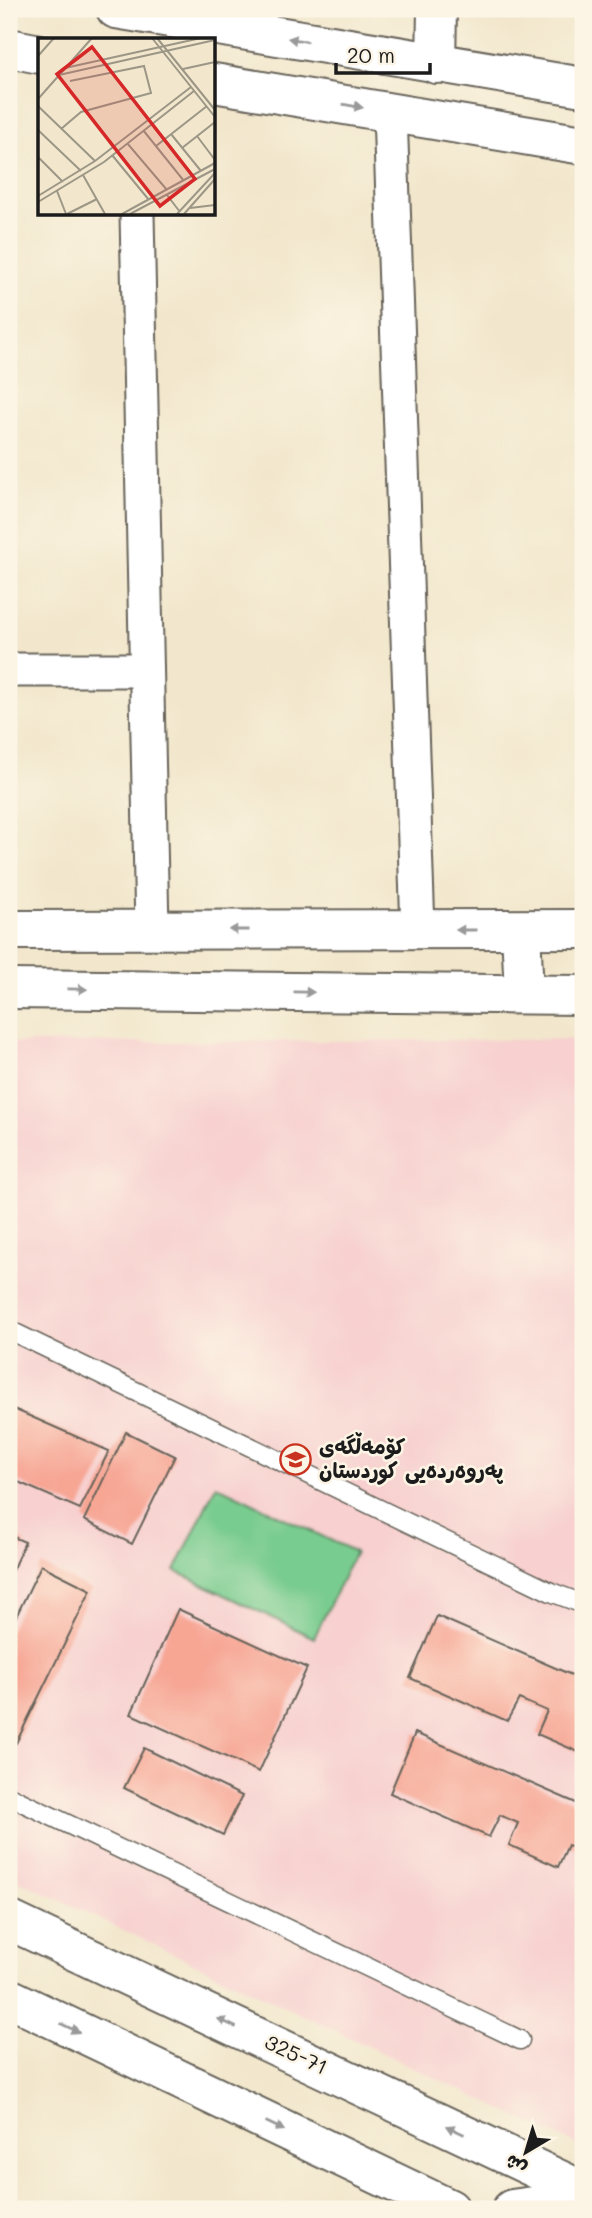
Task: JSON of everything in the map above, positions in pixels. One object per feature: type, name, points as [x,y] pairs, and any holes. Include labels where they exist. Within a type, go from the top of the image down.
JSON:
[{"type":"street","points":[[116,9],[583,87]]},
{"type":"street","points":[[436,64],[437,9]]},
{"type":"street","points":[[9,48],[38,54]]},
{"type":"street","points":[[525,135],[527,77]]},
{"type":"street","points":[[215,83],[583,145]]},
{"type":"street","points":[[390,112],[418,930]]},
{"type":"street","points":[[136,215],[152,930]]},
{"type":"street","points":[[9,670],[146,670]]},
{"type":"street","points":[[9,930],[583,929]]},
{"type":"street","points":[[521,930],[524,995]]},
{"type":"street","points":[[9,989],[583,995]]},
{"type":"street","name":"325-71","points":[[9,1920],[583,2191]]},
{"type":"street","points":[[9,1998],[450,2209]]},
{"type":"street","points":[[512,2209],[583,2199]]},
{"type":"lane","points":[[9,1330],[551,1592],[583,1604]]},
{"type":"lane","points":[[9,1796],[520,2039]]},
{"type":"shaded area","name":"كۆمەڵگەی پەروەردەیی كوردستان","points":[[583,1039],[583,2148],[9,1876],[9,1043]]},
{"type":"green space","points":[[216,1485],[355,1552],[314,1638],[175,1571]]},
{"type":"building","points":[[9,1407],[109,1451],[80,1509],[9,1478]]},
{"type":"building","points":[[126,1432],[175,1456],[132,1544],[84,1520]]},
{"type":"building","points":[[9,1535],[25,1542],[9,1577]]},
{"type":"building","points":[[41,1565],[91,1590],[16,1743],[9,1739],[9,1631]]},
{"type":"building","points":[[178,1609],[307,1668],[259,1772],[131,1714]]},
{"type":"building","points":[[437,1616],[583,1680],[583,1754],[537,1734],[547,1711],[519,1699],[507,1721],[410,1678]]},
{"type":"building","points":[[415,1733],[583,1806],[583,1851],[568,1845],[558,1867],[509,1845],[518,1823],[500,1815],[489,1837],[390,1793]]},
{"type":"building","points":[[144,1748],[242,1796],[223,1835],[124,1788]]},
{"type":"place","name":"كۆمەڵگەی پەروەردەیی كوردستان","points":[[296,1459]]}]
